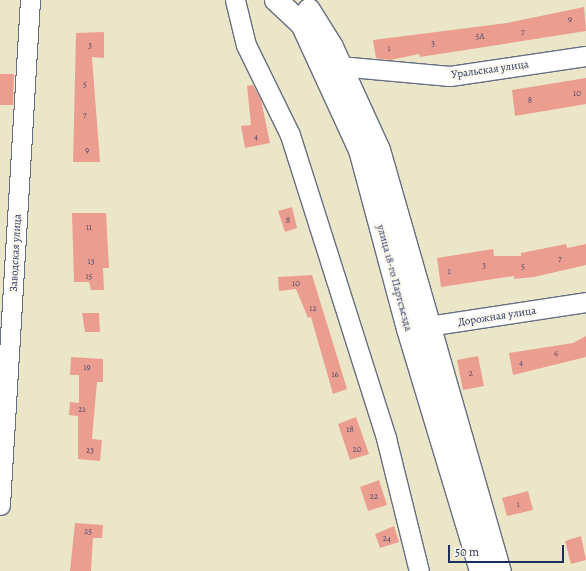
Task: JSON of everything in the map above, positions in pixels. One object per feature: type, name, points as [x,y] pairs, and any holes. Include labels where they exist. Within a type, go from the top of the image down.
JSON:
[{"type":"main road","name":"улица 18-го Партсъезда","points":[[276,0],[302,24],[332,66],[379,150],[500,571]]},
{"type":"main road","name":"улица 18-го Партсъезда","points":[[298,0],[312,13],[332,66],[360,150],[408,329],[480,571]]},
{"type":"street","name":"Заводская улица","points":[[0,506],[30,0]]},
{"type":"street","points":[[235,0],[246,45],[292,142],[386,438],[419,571]]},
{"type":"street","name":"Уральская улица","points":[[332,66],[450,76],[586,56]]},
{"type":"street","name":"Дорожная улица","points":[[408,329],[430,328],[586,302]]},
{"type":"building","points":[[584,7],[586,31],[420,57],[419,54],[390,60],[376,58],[373,40],[507,23]]},
{"type":"building","points":[[104,32],[104,58],[92,57],[100,162],[73,162],[76,33]]},
{"type":"building","points":[[0,74],[14,74],[13,105],[0,105]]},
{"type":"building","points":[[586,78],[586,104],[515,116],[512,90]]},
{"type":"building","points":[[253,85],[261,100],[270,143],[245,148],[241,126],[251,125],[247,86]]},
{"type":"building","points":[[292,207],[297,228],[285,232],[278,211]]},
{"type":"building","points":[[72,213],[106,213],[109,268],[103,268],[104,290],[91,290],[89,282],[74,282]]},
{"type":"building","points":[[566,244],[567,248],[586,244],[586,265],[534,277],[514,279],[514,276],[441,287],[437,258],[493,249],[494,256],[521,256],[521,253]]},
{"type":"building","points":[[312,275],[347,389],[333,394],[311,317],[308,318],[296,289],[279,291],[278,277]]},
{"type":"building","points":[[82,313],[99,313],[100,332],[85,332]]},
{"type":"building","points":[[586,336],[586,357],[513,375],[509,353],[573,343]]},
{"type":"building","points":[[478,356],[484,386],[463,390],[457,360]]},
{"type":"building","points":[[71,357],[103,359],[103,382],[97,382],[92,439],[102,440],[100,461],[78,459],[78,416],[69,415],[70,402],[79,403],[79,375],[70,375]]},
{"type":"building","points":[[356,417],[369,454],[350,460],[338,424]]},
{"type":"building","points":[[379,480],[387,505],[368,511],[360,487]]},
{"type":"building","points":[[528,491],[533,510],[507,516],[502,498]]},
{"type":"building","points":[[75,523],[103,525],[102,538],[93,538],[91,571],[70,571]]},
{"type":"building","points":[[394,526],[399,542],[380,548],[375,534]]},
{"type":"building","points":[[581,536],[586,560],[571,564],[565,541]]}]
